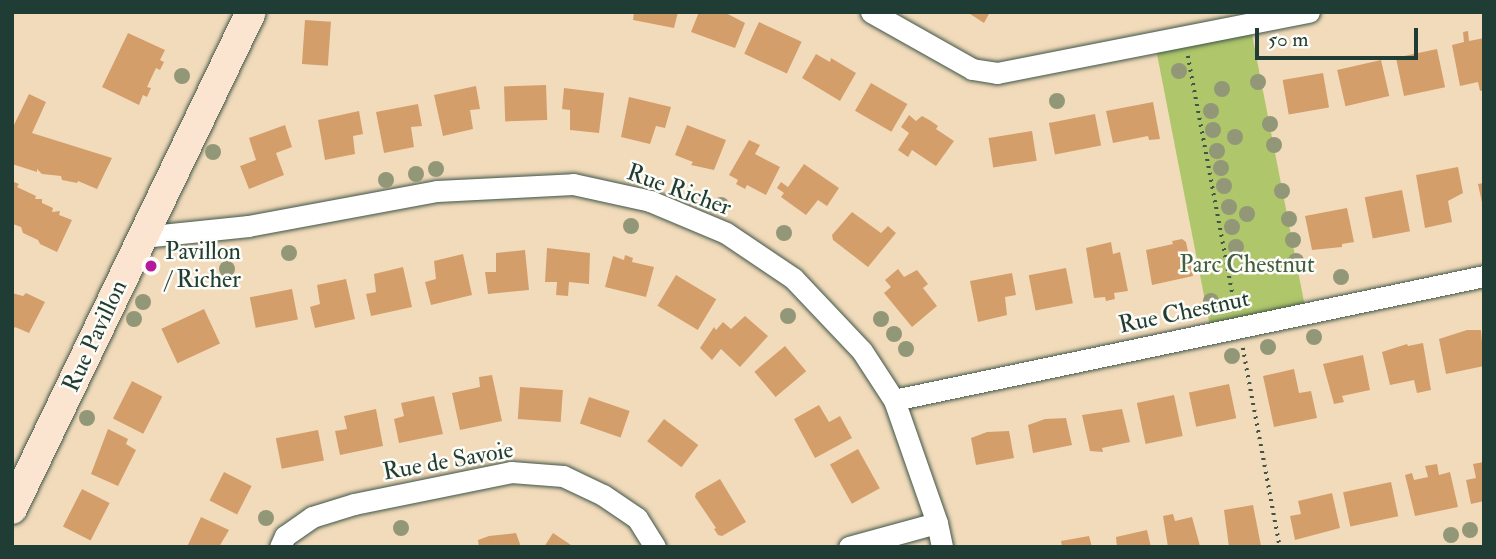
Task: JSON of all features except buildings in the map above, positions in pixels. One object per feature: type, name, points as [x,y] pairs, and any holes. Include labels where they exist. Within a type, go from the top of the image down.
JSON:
[{"type":"street","name":"Rue Pavillon","points":[[12,509],[251,12]]},
{"type":"street","points":[[871,12],[972,69],[997,73],[1309,12]]},
{"type":"street","name":"Rue Richer","points":[[142,237],[248,226],[437,191],[573,184],[650,201],[726,233],[793,278],[862,351],[894,400],[937,523],[942,547]]},
{"type":"street","name":"Rue Chestnut","points":[[894,400],[1484,276]]},
{"type":"street","name":"Rue de Savoie","points":[[281,547],[285,536],[312,517],[354,504],[512,472],[563,476],[603,495],[637,518],[655,547]]},
{"type":"street","points":[[849,547],[937,523]]},
{"type":"path","points":[[1185,37],[1280,547]]},
{"type":"green space","name":"Parc Chestnut","points":[[1250,24],[1306,314],[1211,332],[1155,43]]},
{"type":"place","name":"Pavillon / Richer","points":[[151,266]]}]
